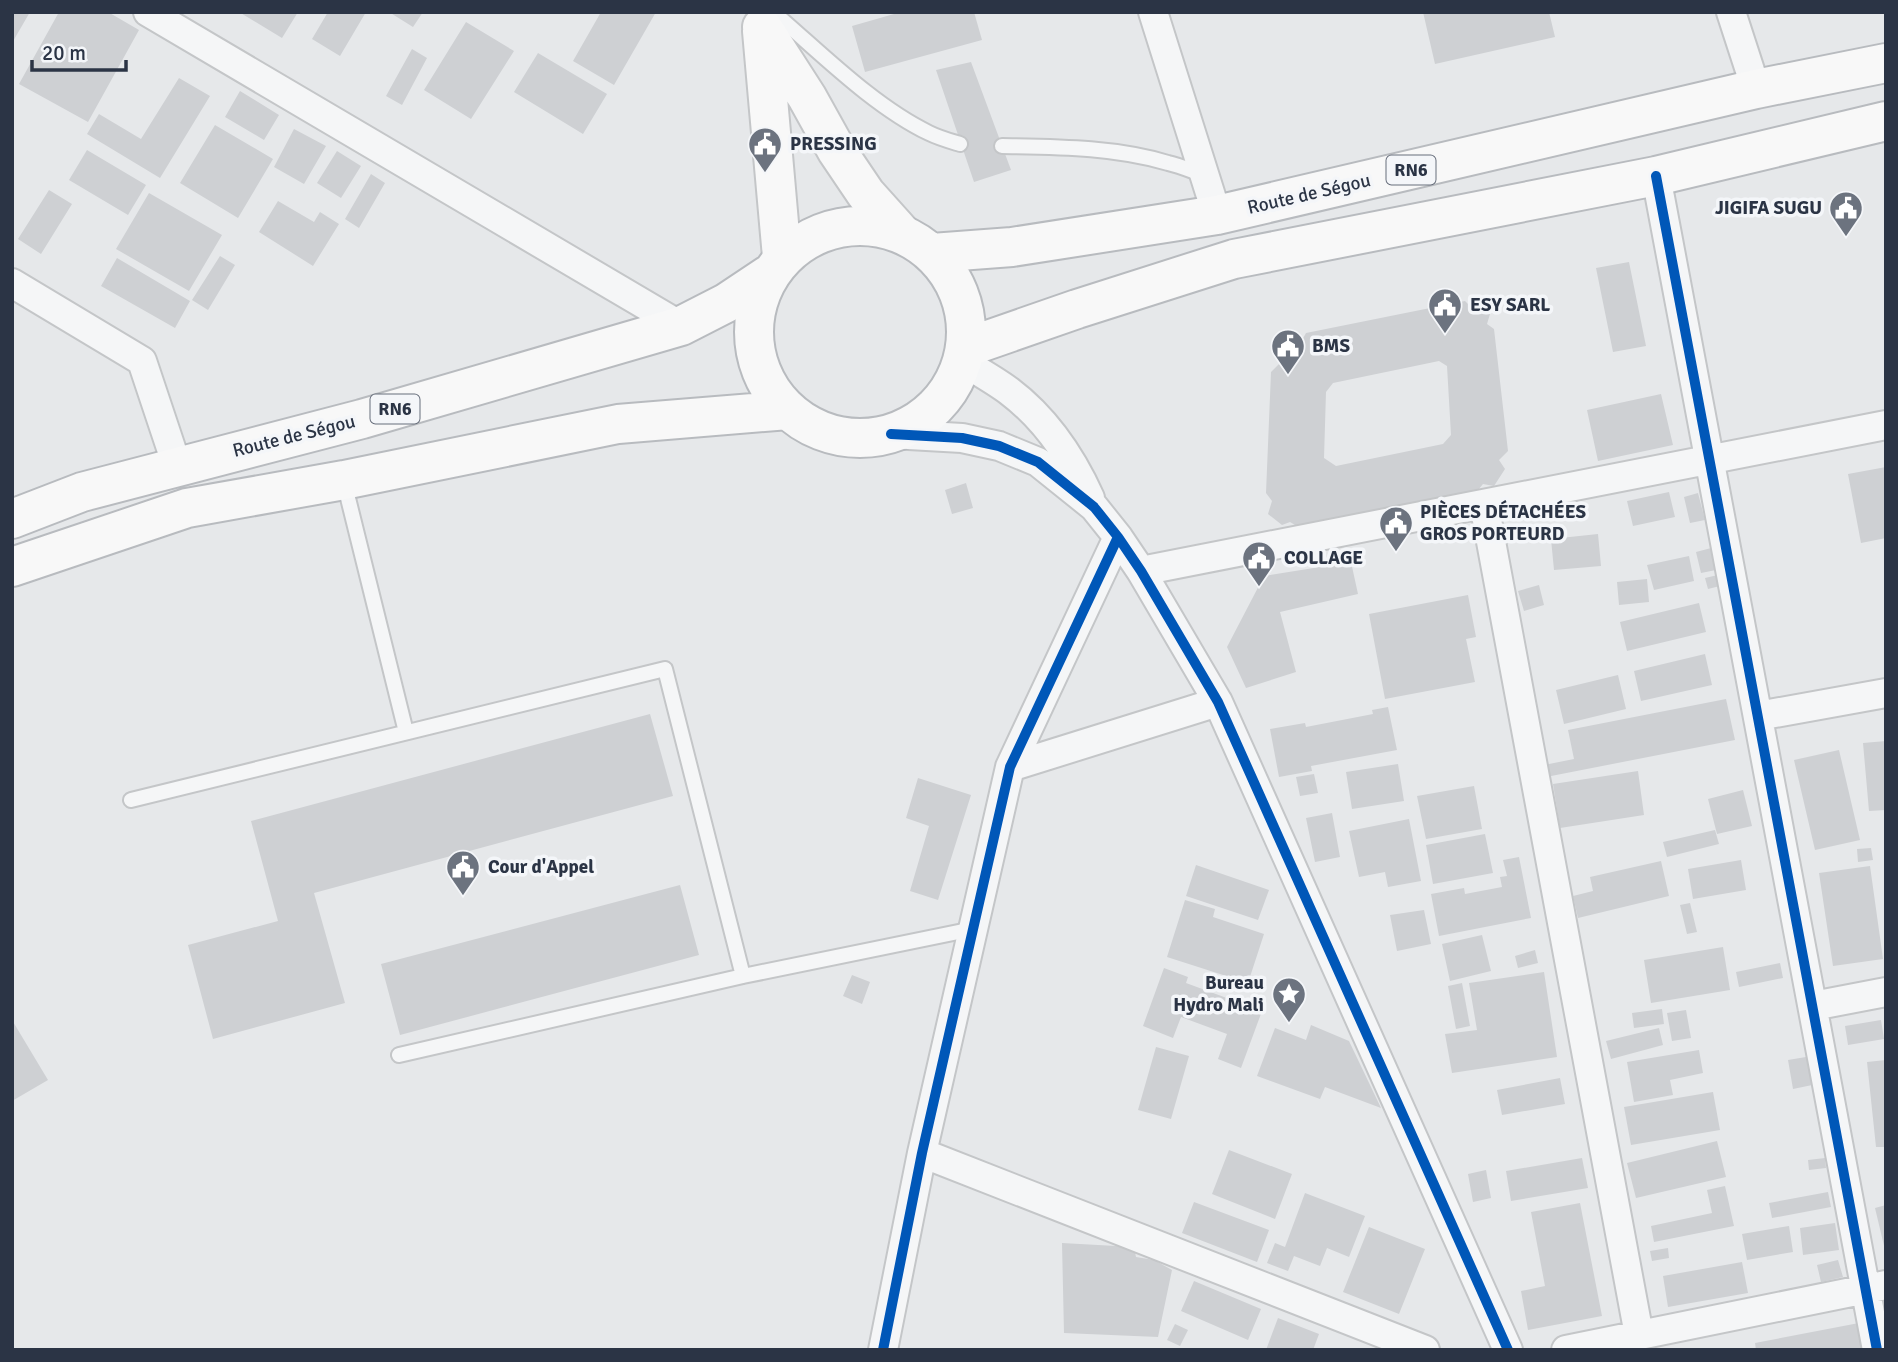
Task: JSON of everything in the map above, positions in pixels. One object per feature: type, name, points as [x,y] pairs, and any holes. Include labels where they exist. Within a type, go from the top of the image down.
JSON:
[{"type":"main road","points":[[764,17],[837,151],[866,194],[901,233]]},
{"type":"main road","points":[[764,17],[775,266]]},
{"type":"main road","name":"Route de Ségou","points":[[932,254],[1012,247],[1217,215],[1756,89],[1886,63]]},
{"type":"main road","points":[[964,355],[1077,309],[1234,259],[1656,176],[1886,121]]},
{"type":"main road","name":"Route de Ségou","points":[[12,519],[82,492],[362,419],[681,326],[726,303],[817,233],[859,224],[901,233],[932,254],[954,281],[965,314],[964,355],[947,394],[923,419],[891,434],[855,438],[818,430],[788,410],[765,381],[753,346],[754,309],[775,266]]},
{"type":"main road","points":[[12,567],[187,508],[344,480],[618,424],[788,410]]},
{"type":"street","points":[[148,12],[681,326]]},
{"type":"street","points":[[1153,12],[1217,215]]},
{"type":"street","points":[[1731,12],[1756,89]]},
{"type":"street","points":[[1656,176],[1813,1006],[1876,1287],[1877,1350]]},
{"type":"street","points":[[12,283],[142,361],[177,466]]},
{"type":"street","points":[[964,355],[1032,410],[1060,444],[1082,480],[1094,507]]},
{"type":"street","points":[[1141,571],[1886,425]]},
{"type":"street","points":[[891,434],[962,438],[999,446],[1038,462],[1094,507],[1141,571],[1218,702],[1508,1350]]},
{"type":"street","points":[[1484,504],[1639,1335]]},
{"type":"street","points":[[883,1350],[922,1153],[1010,767],[1118,537]]},
{"type":"street","points":[[1758,716],[1886,693]]},
{"type":"street","points":[[1010,767],[1218,702]]},
{"type":"street","points":[[1813,1006],[1886,992]]},
{"type":"street","points":[[922,1153],[1426,1350]]},
{"type":"street","points":[[1566,1350],[1876,1287]]},
{"type":"lane","points":[[764,17],[901,117],[930,134],[960,144]]},
{"type":"lane","points":[[1002,146],[1115,152],[1167,162],[1204,175]]},
{"type":"lane","points":[[344,480],[406,732]]},
{"type":"lane","points":[[131,800],[665,669],[743,976]]},
{"type":"lane","points":[[399,1055],[743,976],[973,929]]},
{"type":"building","points":[[12,12],[30,12],[12,43]]},
{"type":"building","points":[[59,12],[108,12],[139,30],[88,122],[19,84]]},
{"type":"building","points":[[239,12],[298,12],[282,38]]},
{"type":"building","points":[[328,12],[366,12],[340,56],[312,39]]},
{"type":"building","points":[[389,12],[423,12],[413,27]]},
{"type":"building","points":[[601,12],[656,12],[614,85],[573,61]]},
{"type":"building","points":[[901,12],[974,12],[982,40],[865,72],[852,26]]},
{"type":"building","points":[[1423,12],[1549,12],[1555,37],[1435,64]]},
{"type":"building","points":[[466,22],[514,51],[471,119],[424,90]]},
{"type":"building","points":[[412,49],[427,58],[402,105],[386,96]]},
{"type":"building","points":[[538,53],[607,94],[583,134],[514,92]]},
{"type":"building","points":[[971,62],[1011,170],[974,182],[936,70]]},
{"type":"building","points":[[179,78],[210,96],[160,178],[87,134],[99,114],[141,139]]},
{"type":"building","points":[[240,91],[279,115],[264,140],[225,117]]},
{"type":"building","points":[[215,125],[273,159],[238,218],[180,183]]},
{"type":"building","points":[[294,129],[326,146],[304,184],[274,167]]},
{"type":"building","points":[[87,150],[146,185],[128,215],[69,180]]},
{"type":"building","points":[[337,151],[361,166],[341,198],[317,183]]},
{"type":"building","points":[[371,174],[385,183],[359,228],[345,219]]},
{"type":"building","points":[[49,190],[72,204],[41,254],[18,239]]},
{"type":"building","points":[[149,193],[222,235],[189,291],[116,249]]},
{"type":"building","points":[[278,201],[314,222],[320,212],[339,224],[313,266],[259,232]]},
{"type":"building","points":[[220,256],[235,265],[208,310],[192,300]]},
{"type":"building","points":[[117,258],[190,301],[175,328],[101,286]]},
{"type":"building","points":[[1629,262],[1646,346],[1613,352],[1596,268]]},
{"type":"building","points":[[1465,301],[1473,309],[1480,308],[1490,314],[1487,324],[1494,329],[1508,451],[1499,460],[1505,469],[1494,486],[1483,484],[1474,495],[1300,528],[1290,522],[1282,525],[1268,514],[1272,501],[1266,493],[1271,372],[1282,361],[1273,353],[1283,337],[1301,342],[1306,333]],"holes":[[[1439,361],[1447,366],[1451,435],[1443,444],[1336,466],[1324,458],[1326,392],[1333,383]]]},
{"type":"building","points":[[1661,394],[1673,445],[1598,461],[1587,410]]},
{"type":"building","points":[[1886,467],[1886,538],[1861,543],[1848,474]]},
{"type":"building","points":[[966,483],[973,508],[952,514],[945,490]]},
{"type":"building","points":[[1669,492],[1675,517],[1633,526],[1627,501]]},
{"type":"building","points":[[1698,493],[1705,520],[1690,523],[1684,497]]},
{"type":"building","points":[[1598,534],[1601,566],[1554,570],[1551,539]]},
{"type":"building","points":[[1715,547],[1721,569],[1701,573],[1696,552]]},
{"type":"building","points":[[1689,556],[1694,581],[1654,590],[1647,565]]},
{"type":"building","points":[[1351,562],[1358,594],[1280,612],[1296,672],[1246,688],[1227,647],[1264,576]]},
{"type":"building","points":[[1722,574],[1724,585],[1708,589],[1705,578]]},
{"type":"building","points":[[1647,579],[1649,602],[1619,605],[1617,582]]},
{"type":"building","points":[[1539,585],[1544,605],[1524,611],[1518,591]]},
{"type":"building","points":[[1468,595],[1476,637],[1466,639],[1475,682],[1385,699],[1369,614]]},
{"type":"building","points":[[1699,603],[1706,632],[1627,651],[1620,622]]},
{"type":"building","points":[[1705,654],[1712,685],[1641,701],[1634,671]]},
{"type":"building","points":[[1618,675],[1626,709],[1564,724],[1556,690]]},
{"type":"building","points":[[1726,699],[1735,740],[1546,777],[1544,765],[1574,759],[1568,730]]},
{"type":"building","points":[[1388,707],[1397,750],[1311,766],[1312,771],[1279,777],[1270,729],[1305,723],[1306,727],[1373,714],[1372,710]]},
{"type":"building","points":[[650,714],[673,796],[314,893],[345,1003],[213,1039],[188,945],[278,921],[251,821]]},
{"type":"building","points":[[1886,741],[1886,810],[1869,811],[1863,743]]},
{"type":"building","points":[[1839,750],[1860,840],[1815,850],[1794,760]]},
{"type":"building","points":[[1398,764],[1404,801],[1352,809],[1346,772]]},
{"type":"building","points":[[1638,771],[1644,815],[1560,828],[1553,784]]},
{"type":"building","points":[[1314,774],[1318,793],[1300,796],[1296,777]]},
{"type":"building","points":[[918,778],[971,795],[938,900],[910,891],[929,826],[906,818]]},
{"type":"building","points":[[1474,786],[1482,829],[1426,839],[1417,796]]},
{"type":"building","points":[[1743,790],[1752,826],[1717,834],[1708,799]]},
{"type":"building","points":[[1332,813],[1340,857],[1315,862],[1306,818]]},
{"type":"building","points":[[1409,819],[1421,881],[1388,887],[1385,872],[1359,877],[1349,831]]},
{"type":"building","points":[[1715,830],[1719,844],[1667,857],[1663,842]]},
{"type":"building","points":[[1485,834],[1493,873],[1433,884],[1426,845]]},
{"type":"building","points":[[1871,848],[1873,860],[1858,862],[1857,849]]},
{"type":"building","points":[[1519,857],[1531,918],[1439,936],[1431,894],[1464,888],[1465,894],[1502,887],[1500,877],[1507,876],[1503,860]]},
{"type":"building","points":[[1741,860],[1746,890],[1693,899],[1688,869]]},
{"type":"building","points":[[1661,861],[1669,896],[1578,918],[1573,896],[1593,891],[1590,877]]},
{"type":"building","points":[[1196,865],[1269,890],[1258,920],[1186,896]]},
{"type":"building","points":[[1870,866],[1883,959],[1833,966],[1819,873]]},
{"type":"building","points":[[680,885],[699,955],[400,1035],[381,964]]},
{"type":"building","points":[[1185,900],[1215,909],[1213,917],[1264,934],[1248,983],[1167,957]]},
{"type":"building","points":[[1690,903],[1697,932],[1687,934],[1680,905]]},
{"type":"building","points":[[1424,910],[1431,944],[1397,951],[1390,915]]},
{"type":"building","points":[[1482,935],[1491,971],[1450,981],[1442,944]]},
{"type":"building","points":[[1723,947],[1730,990],[1651,1003],[1644,960]]},
{"type":"building","points":[[1535,950],[1538,963],[1518,968],[1515,956]]},
{"type":"building","points":[[1780,963],[1783,978],[1739,987],[1736,972]]},
{"type":"building","points":[[1164,968],[1188,977],[1186,983],[1262,1011],[1241,1068],[1218,1059],[1227,1034],[1181,1017],[1173,1038],[1143,1026]]},
{"type":"building","points":[[1544,972],[1557,1057],[1452,1073],[1445,1034],[1477,1030],[1469,983]]},
{"type":"building","points":[[852,975],[870,982],[862,1004],[843,996]]},
{"type":"building","points":[[1462,983],[1470,1026],[1456,1029],[1448,986]]},
{"type":"building","points":[[1662,1009],[1664,1024],[1634,1028],[1632,1013]]},
{"type":"building","points":[[1686,1010],[1691,1038],[1672,1041],[1667,1013]]},
{"type":"building","points":[[12,1020],[48,1080],[12,1101]]},
{"type":"building","points":[[1881,1020],[1884,1039],[1848,1045],[1845,1026]]},
{"type":"building","points":[[1311,1025],[1349,1041],[1381,1108],[1325,1087],[1320,1099],[1257,1076],[1275,1028],[1306,1040]]},
{"type":"building","points":[[1659,1028],[1663,1045],[1611,1059],[1606,1041]]},
{"type":"building","points":[[1156,1047],[1189,1056],[1171,1119],[1138,1110]]},
{"type":"building","points":[[1699,1050],[1703,1073],[1670,1080],[1673,1095],[1634,1102],[1627,1062]]},
{"type":"building","points":[[1812,1056],[1817,1084],[1793,1089],[1788,1060]]},
{"type":"building","points":[[1886,1060],[1886,1147],[1876,1147],[1867,1062]]},
{"type":"building","points":[[1560,1078],[1565,1104],[1502,1115],[1497,1090]]},
{"type":"building","points":[[1713,1092],[1720,1130],[1631,1145],[1624,1107]]},
{"type":"building","points":[[1717,1141],[1726,1177],[1636,1198],[1627,1163]]},
{"type":"building","points":[[1229,1150],[1292,1174],[1275,1219],[1212,1194]]},
{"type":"building","points":[[1582,1158],[1588,1188],[1511,1201],[1506,1171]]},
{"type":"building","points":[[1825,1158],[1826,1168],[1809,1170],[1808,1160]]},
{"type":"building","points":[[1486,1170],[1491,1198],[1473,1202],[1468,1174]]},
{"type":"building","points":[[1725,1186],[1734,1226],[1654,1242],[1651,1226],[1712,1213],[1707,1190]]},
{"type":"building","points":[[1828,1192],[1831,1207],[1772,1218],[1769,1203]]},
{"type":"building","points":[[1305,1193],[1365,1216],[1349,1257],[1327,1248],[1320,1266],[1294,1256],[1288,1271],[1267,1263],[1275,1243],[1285,1247]]},
{"type":"building","points":[[1194,1202],[1269,1230],[1257,1262],[1182,1233]]},
{"type":"building","points":[[1580,1203],[1602,1316],[1528,1330],[1521,1291],[1545,1286],[1531,1212]]},
{"type":"building","points":[[1886,1205],[1886,1250],[1885,1250],[1875,1208]]},
{"type":"building","points":[[1835,1223],[1839,1250],[1803,1255],[1800,1228]]},
{"type":"building","points":[[1789,1226],[1793,1252],[1747,1260],[1742,1234]]},
{"type":"building","points":[[1369,1227],[1425,1249],[1399,1314],[1343,1292]]},
{"type":"building","points":[[1062,1243],[1134,1247],[1136,1257],[1154,1260],[1172,1270],[1158,1337],[1064,1333]]},
{"type":"building","points":[[1668,1248],[1669,1258],[1652,1261],[1650,1251]]},
{"type":"building","points":[[1838,1260],[1843,1277],[1821,1282],[1817,1265]]},
{"type":"building","points":[[1742,1262],[1748,1293],[1668,1307],[1663,1276]]},
{"type":"building","points":[[1194,1281],[1261,1309],[1248,1340],[1181,1311]]},
{"type":"building","points":[[1278,1318],[1319,1334],[1313,1350],[1266,1350]]},
{"type":"building","points":[[1859,1323],[1864,1350],[1756,1350],[1755,1343]]},
{"type":"building","points":[[1175,1324],[1188,1330],[1180,1346],[1167,1340]]},
{"type":"cycle path","points":[[1656,176],[1877,1350]]},
{"type":"cycle path","points":[[891,434],[962,438],[999,446],[1038,462],[1094,507],[1141,571],[1218,702],[1508,1350]]},
{"type":"cycle path","points":[[883,1350],[922,1153],[1010,767],[1118,537]]},
{"type":"place","name":"PRESSING","points":[[765,174]]},
{"type":"place","name":"JIGIFA SUGU","points":[[1846,238]]},
{"type":"place","name":"ESY SARL","points":[[1445,335]]},
{"type":"place","name":"BMS","points":[[1288,376]]},
{"type":"place","name":"PIÈCES DÉTACHÉES GROS PORTEURD","points":[[1396,553]]},
{"type":"place","name":"COLLAGE","points":[[1259,588]]},
{"type":"place","name":"Cour d'Appel","points":[[463,897]]},
{"type":"place","name":"Bureau Hydro Mali","points":[[1289,1024]]}]
